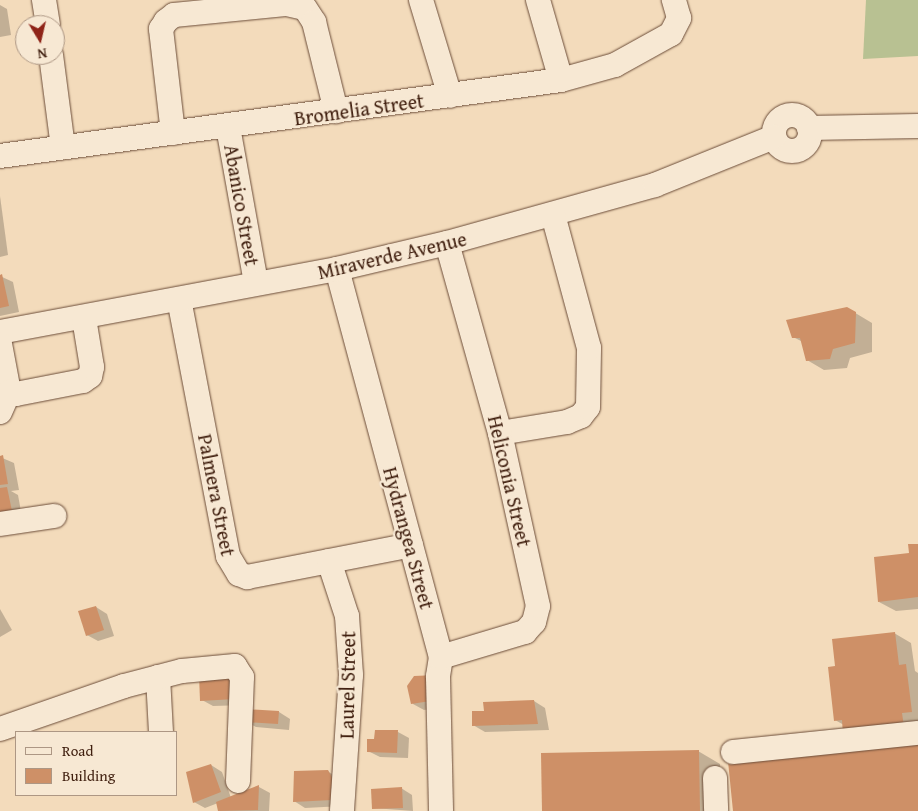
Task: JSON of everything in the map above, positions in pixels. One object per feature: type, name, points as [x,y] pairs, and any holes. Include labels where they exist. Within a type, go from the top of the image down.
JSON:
[{"type":"street","points":[[44,0],[46,15]]},
{"type":"street","points":[[420,0],[450,96]]},
{"type":"street","points":[[538,0],[561,80]]},
{"type":"street","name":"Bromelia Street","points":[[0,156],[228,127],[561,80],[614,65],[671,34],[680,18],[674,0]]},
{"type":"street","points":[[173,133],[161,30],[166,20],[174,15],[238,4],[287,4],[305,8],[314,22],[336,111]]},
{"type":"street","points":[[53,65],[63,147]]},
{"type":"street","name":"Miraverde Avenue","points":[[0,332],[84,318],[256,283],[337,269],[552,216],[655,186],[774,137],[776,124],[787,116],[800,117],[809,128],[918,126]]},
{"type":"street","name":"Abanico Street","points":[[228,127],[256,283]]},
{"type":"street","points":[[500,433],[567,422],[581,416],[588,407],[589,348],[552,216]]},
{"type":"street","name":"Heliconia Street","points":[[441,657],[525,632],[534,622],[538,606],[500,433],[447,243]]},
{"type":"street","name":"Hydrangea Street","points":[[337,269],[441,657],[438,677],[441,811]]},
{"type":"street","name":"Palmera Street","points":[[179,299],[232,566],[247,577],[411,545]]},
{"type":"street","points":[[0,344],[4,402],[16,394],[83,381],[90,376],[92,367],[84,318]]},
{"type":"street","points":[[0,524],[54,516]]},
{"type":"street","name":"Laurel Street","points":[[330,561],[348,616],[351,675],[342,811]]},
{"type":"street","points":[[0,729],[158,677],[234,666],[239,669],[242,677],[238,781]]},
{"type":"street","points":[[158,677],[161,731]]},
{"type":"street","points":[[733,752],[918,733]]},
{"type":"street","points":[[715,778],[716,811]]},
{"type":"green space","points":[[866,0],[918,0],[918,56],[863,59]]},
{"type":"building","points":[[2,274],[9,306],[0,308],[0,275]]},
{"type":"building","points":[[847,307],[856,312],[855,343],[833,349],[830,359],[806,361],[800,338],[792,338],[786,320]]},
{"type":"building","points":[[3,455],[8,484],[0,485],[0,456]]},
{"type":"building","points":[[7,487],[12,511],[0,513],[0,488]]},
{"type":"building","points":[[908,544],[918,544],[918,597],[878,602],[874,557],[909,553]]},
{"type":"building","points":[[96,606],[104,630],[86,636],[78,611]]},
{"type":"building","points":[[895,632],[899,665],[906,664],[912,712],[902,713],[904,727],[843,735],[842,720],[834,721],[828,667],[835,666],[832,639]]},
{"type":"building","points":[[234,673],[235,699],[200,701],[199,675]]},
{"type":"building","points":[[437,675],[437,700],[411,704],[407,686],[414,676]]},
{"type":"building","points":[[534,700],[538,724],[472,726],[472,711],[484,711],[483,702]]},
{"type":"building","points":[[245,709],[279,711],[278,724],[244,722]]},
{"type":"building","points":[[375,730],[398,730],[397,753],[367,752],[367,739],[374,739]]},
{"type":"building","points":[[918,740],[918,811],[733,811],[728,761]]},
{"type":"building","points":[[699,750],[700,811],[542,811],[541,753]]},
{"type":"building","points":[[211,764],[221,792],[193,803],[186,772]]},
{"type":"building","points":[[328,770],[333,779],[332,800],[293,802],[294,771]]},
{"type":"building","points":[[259,785],[258,810],[218,811],[216,802]]},
{"type":"building","points":[[402,787],[403,808],[372,809],[371,789]]}]
